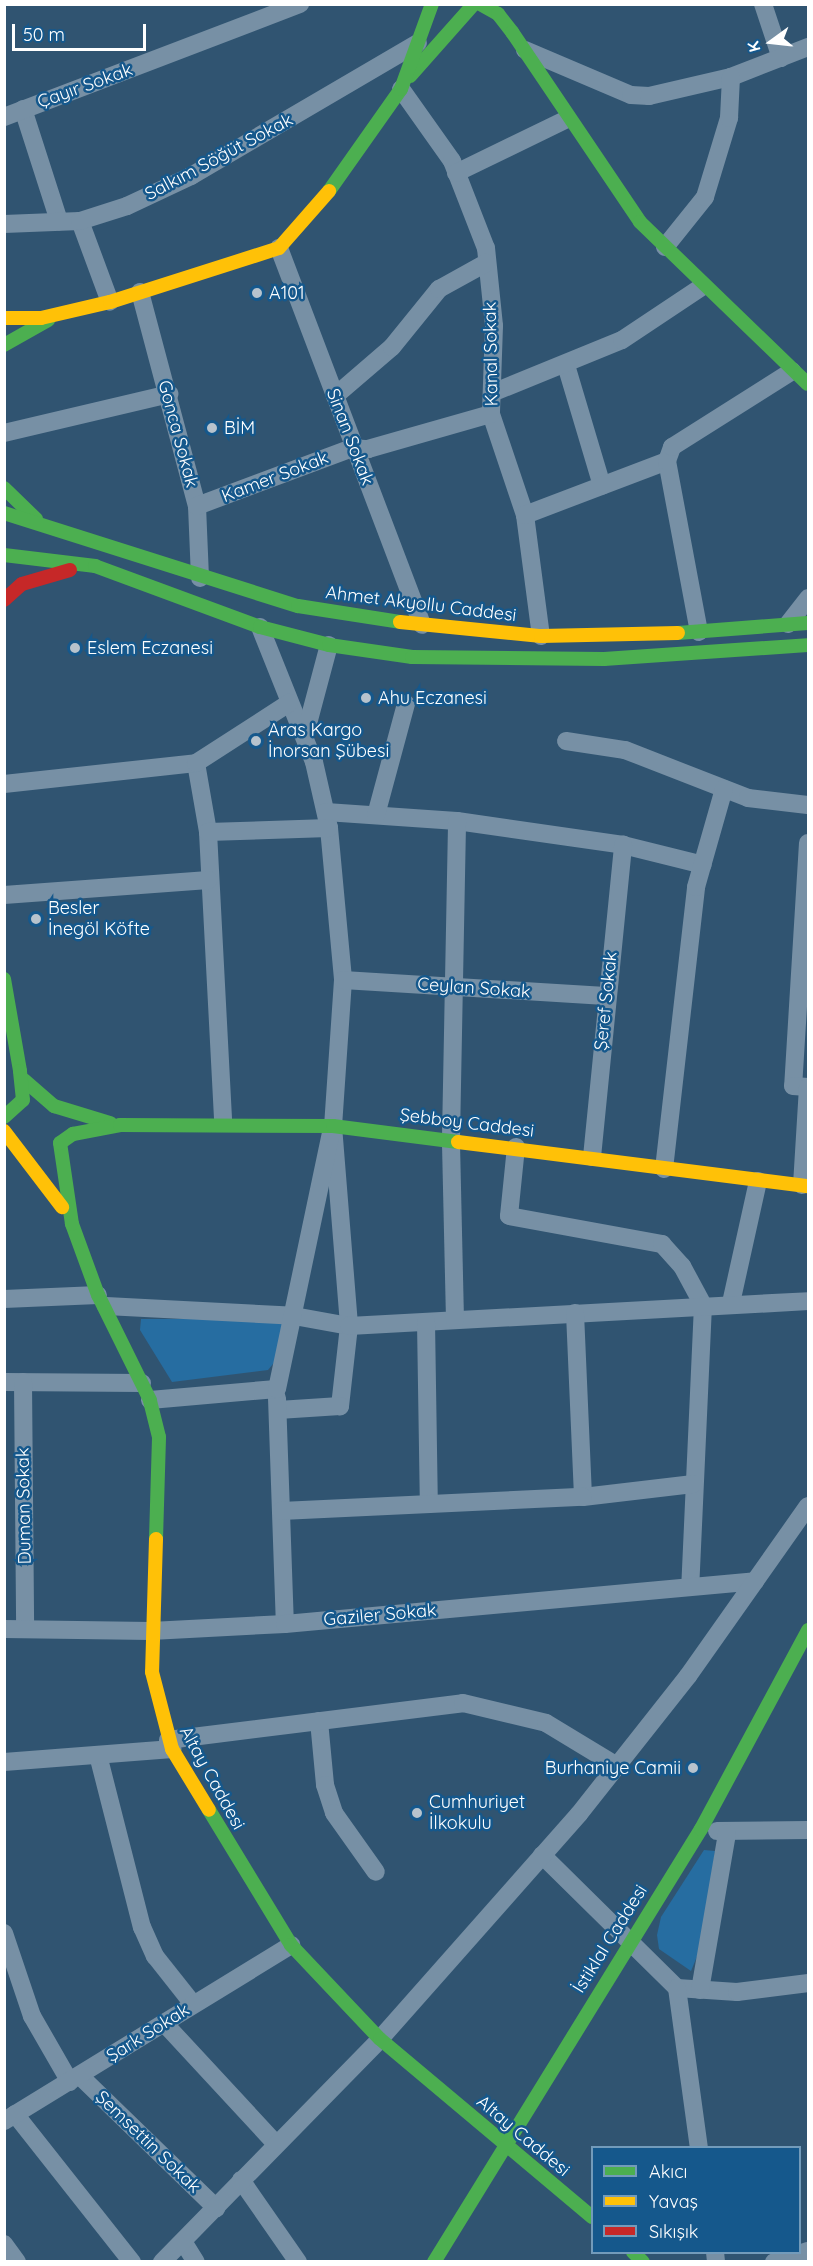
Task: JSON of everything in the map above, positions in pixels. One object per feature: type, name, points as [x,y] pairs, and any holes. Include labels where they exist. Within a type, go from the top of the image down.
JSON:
[{"type":"main road","points":[[404,84],[432,4]]},
{"type":"main road","points":[[4,318],[61,313],[110,302],[279,248],[345,175],[404,84],[470,9],[446,4]]},
{"type":"main road","points":[[480,4],[498,14],[567,119],[640,222],[808,384]]},
{"type":"main road","points":[[4,345],[61,313]]},
{"type":"main road","points":[[4,488],[41,524]]},
{"type":"main road","name":"Ahmet Akyollu Caddesi","points":[[4,513],[200,578],[298,606],[423,625],[541,636],[699,632],[808,623]]},
{"type":"main road","points":[[4,555],[95,566],[260,627],[329,645],[412,657],[604,659],[808,645]]},
{"type":"main road","points":[[4,600],[21,584],[45,574],[95,566]]},
{"type":"main road","points":[[4,979],[22,1075],[23,1100],[4,1117]]},
{"type":"main road","points":[[4,1059],[54,1106],[63,1131],[60,1143],[72,1224]]},
{"type":"main road","points":[[54,1106],[120,1125]]},
{"type":"main road","name":"Şebboy Caddesi","points":[[120,1125],[223,1122],[333,1126],[451,1137],[664,1169],[805,1186]]},
{"type":"main road","points":[[19,1144],[38,1147],[60,1143],[73,1134],[120,1125]]},
{"type":"main road","points":[[4,1131],[19,1144],[72,1224]]},
{"type":"main road","name":"Altay Caddesi","points":[[72,1224],[102,1300],[146,1392],[159,1437],[151,1632],[152,1672],[170,1744],[291,1945],[380,2040],[591,2216]]},
{"type":"main road","name":"İstiklal Caddesi","points":[[434,2262],[700,1829],[803,1654],[808,1630]]},
{"type":"street","name":"Çayır Sokak","points":[[4,117],[300,4]]},
{"type":"street","points":[[763,4],[781,58]]},
{"type":"street","name":"Salkım Söğüt Sokak","points":[[4,224],[59,220],[80,221],[127,206],[191,176],[418,43]]},
{"type":"street","points":[[523,49],[631,95],[683,91],[731,77],[808,47]]},
{"type":"street","points":[[665,247],[705,197],[729,118],[731,77]]},
{"type":"street","name":"Kanal Sokak","points":[[404,84],[456,172],[486,263],[494,326],[491,414],[525,515],[541,636]]},
{"type":"street","points":[[23,109],[59,220]]},
{"type":"street","points":[[456,172],[567,119]]},
{"type":"street","points":[[80,221],[110,302]]},
{"type":"street","name":"Sinan Sokak","points":[[279,248],[335,396],[352,448],[423,625]]},
{"type":"street","points":[[335,396],[392,347],[439,289],[486,263]]},
{"type":"street","points":[[492,393],[566,365],[663,317],[703,285]]},
{"type":"street","name":"Gonca Sokak","points":[[140,292],[197,506],[200,578]]},
{"type":"street","points":[[566,365],[602,486]]},
{"type":"street","points":[[699,632],[668,461],[672,447],[792,371]]},
{"type":"street","points":[[4,434],[168,394]]},
{"type":"street","name":"Kamer Sokak","points":[[197,506],[352,448],[369,449],[491,414]]},
{"type":"street","points":[[525,515],[668,461]]},
{"type":"street","points":[[788,624],[808,598]]},
{"type":"street","points":[[260,627],[289,703],[305,735],[327,820],[343,980],[333,1126],[349,1326],[340,1406],[278,1410]]},
{"type":"street","points":[[305,735],[329,645]]},
{"type":"street","points":[[4,784],[196,763],[289,703]]},
{"type":"street","points":[[376,815],[406,704]]},
{"type":"street","points":[[566,741],[625,750],[724,789],[808,805]]},
{"type":"street","points":[[196,763],[208,832],[208,880],[223,1122]]},
{"type":"street","points":[[664,1169],[675,1047],[703,865],[724,789]]},
{"type":"street","points":[[208,832],[376,815],[457,821],[623,845],[703,865]]},
{"type":"street","points":[[454,1320],[451,1137],[452,986],[457,821]]},
{"type":"street","points":[[805,1186],[808,1087],[793,1086],[805,939],[808,843]]},
{"type":"street","name":"Şeref Sokak","points":[[592,1157],[606,996],[623,845]]},
{"type":"street","points":[[4,894],[208,880]]},
{"type":"street","name":"Ceylan Sokak","points":[[343,980],[606,996]]},
{"type":"street","points":[[285,1624],[277,1389],[294,1316],[318,1175],[333,1126]]},
{"type":"street","points":[[516,1147],[509,1216],[662,1244],[686,1272],[703,1305],[690,1587]]},
{"type":"street","points":[[731,1303],[758,1180]]},
{"type":"street","points":[[4,1299],[102,1300],[294,1316],[349,1326],[731,1303],[808,1301]]},
{"type":"street","points":[[575,1313],[583,1497]]},
{"type":"street","points":[[426,1322],[429,1504]]},
{"type":"street","points":[[14,1382],[146,1392],[277,1389]]},
{"type":"street","name":"Duman Sokak","points":[[14,1382],[25,1629]]},
{"type":"street","points":[[281,1511],[583,1497],[693,1484]]},
{"type":"street","points":[[162,2262],[184,2243],[241,2180],[380,2040],[542,1855],[617,1766],[808,1506]]},
{"type":"street","name":"Gaziler Sokak","points":[[4,1629],[151,1632],[285,1624],[755,1581]]},
{"type":"street","points":[[4,1762],[98,1755],[319,1720],[463,1703],[546,1723],[617,1766]]},
{"type":"street","points":[[319,1720],[325,1785],[334,1813],[376,1872]]},
{"type":"street","points":[[98,1755],[142,1927],[155,1956],[193,2004]]},
{"type":"street","points":[[700,1829],[727,1833],[808,1830]]},
{"type":"street","points":[[700,1990],[727,1833]]},
{"type":"street","points":[[542,1855],[628,1943],[677,1988],[737,1992],[808,1983]]},
{"type":"street","name":"Şemsettin Sokak","points":[[4,1933],[32,2016],[75,2079],[216,2208]]},
{"type":"street","name":"Şark Sokak","points":[[10,2117],[291,1945]]},
{"type":"street","points":[[677,1988],[699,2146]]},
{"type":"street","points":[[164,2023],[276,2144]]},
{"type":"street","points":[[10,2117],[132,2262]]},
{"type":"street","points":[[241,2180],[298,2262]]},
{"type":"street","points":[[184,2243],[196,2262]]},
{"type":"street","points":[[4,2244],[17,2262]]},
{"type":"street","points":[[774,2262],[799,2254]]},
{"type":"shaded area","points":[[141,1319],[285,1319],[278,1358],[268,1370],[172,1382],[140,1330]]},
{"type":"shaded area","points":[[704,1850],[715,1851],[701,1947],[691,1971],[659,1949],[657,1935],[661,1917]]},
{"type":"traffic: fast","points":[[329,191],[401,89],[432,4]]},
{"type":"traffic: fast","points":[[410,76],[474,4]]},
{"type":"traffic: fast","points":[[480,4],[498,14],[512,32],[640,222],[808,384]]},
{"type":"traffic: fast","points":[[4,345],[48,320]]},
{"type":"traffic: fast","points":[[4,488],[36,519]]},
{"type":"traffic: fast","points":[[4,513],[298,606],[400,622]]},
{"type":"traffic: fast","points":[[4,555],[95,566],[260,627],[329,645],[412,657],[604,659],[808,645]]},
{"type":"traffic: fast","points":[[678,633],[808,623]]},
{"type":"traffic: fast","points":[[4,979],[20,1071]]},
{"type":"traffic: fast","points":[[4,1117],[23,1100],[20,1071]]},
{"type":"traffic: fast","points":[[24,1080],[54,1106],[110,1123]]},
{"type":"traffic: fast","points":[[156,1539],[159,1437],[150,1400],[98,1295],[72,1224],[60,1143],[73,1134],[120,1125],[333,1126],[458,1142]]},
{"type":"traffic: fast","points":[[434,2262],[701,1829],[808,1630]]},
{"type":"traffic: fast","points":[[209,1810],[291,1945],[380,2039],[591,2216]]},
{"type":"traffic: fast","points":[[635,2254],[643,2262]]},
{"type":"traffic: slow","points":[[4,318],[41,318],[110,302],[279,248],[329,191]]},
{"type":"traffic: slow","points":[[400,622],[541,636],[678,633]]},
{"type":"traffic: slow","points":[[4,1131],[62,1207]]},
{"type":"traffic: slow","points":[[458,1142],[808,1186]]},
{"type":"traffic: slow","points":[[156,1539],[152,1672],[172,1749],[209,1810]]},
{"type":"traffic: jam","points":[[4,600],[22,584],[70,570]]},
{"type":"place","name":"A101","points":[[257,293]]},
{"type":"place","name":"BİM","points":[[212,428]]},
{"type":"place","name":"Eslem Eczanesi","points":[[75,648]]},
{"type":"place","name":"Ahu Eczanesi","points":[[366,698]]},
{"type":"place","name":"Aras Kargo İnorsan Şübesi","points":[[256,741]]},
{"type":"place","name":"Besler İnegöl Köfte","points":[[36,919]]},
{"type":"place","name":"Burhaniye Camii","points":[[693,1768]]},
{"type":"place","name":"Cumhuriyet İlkokulu","points":[[417,1813]]}]
